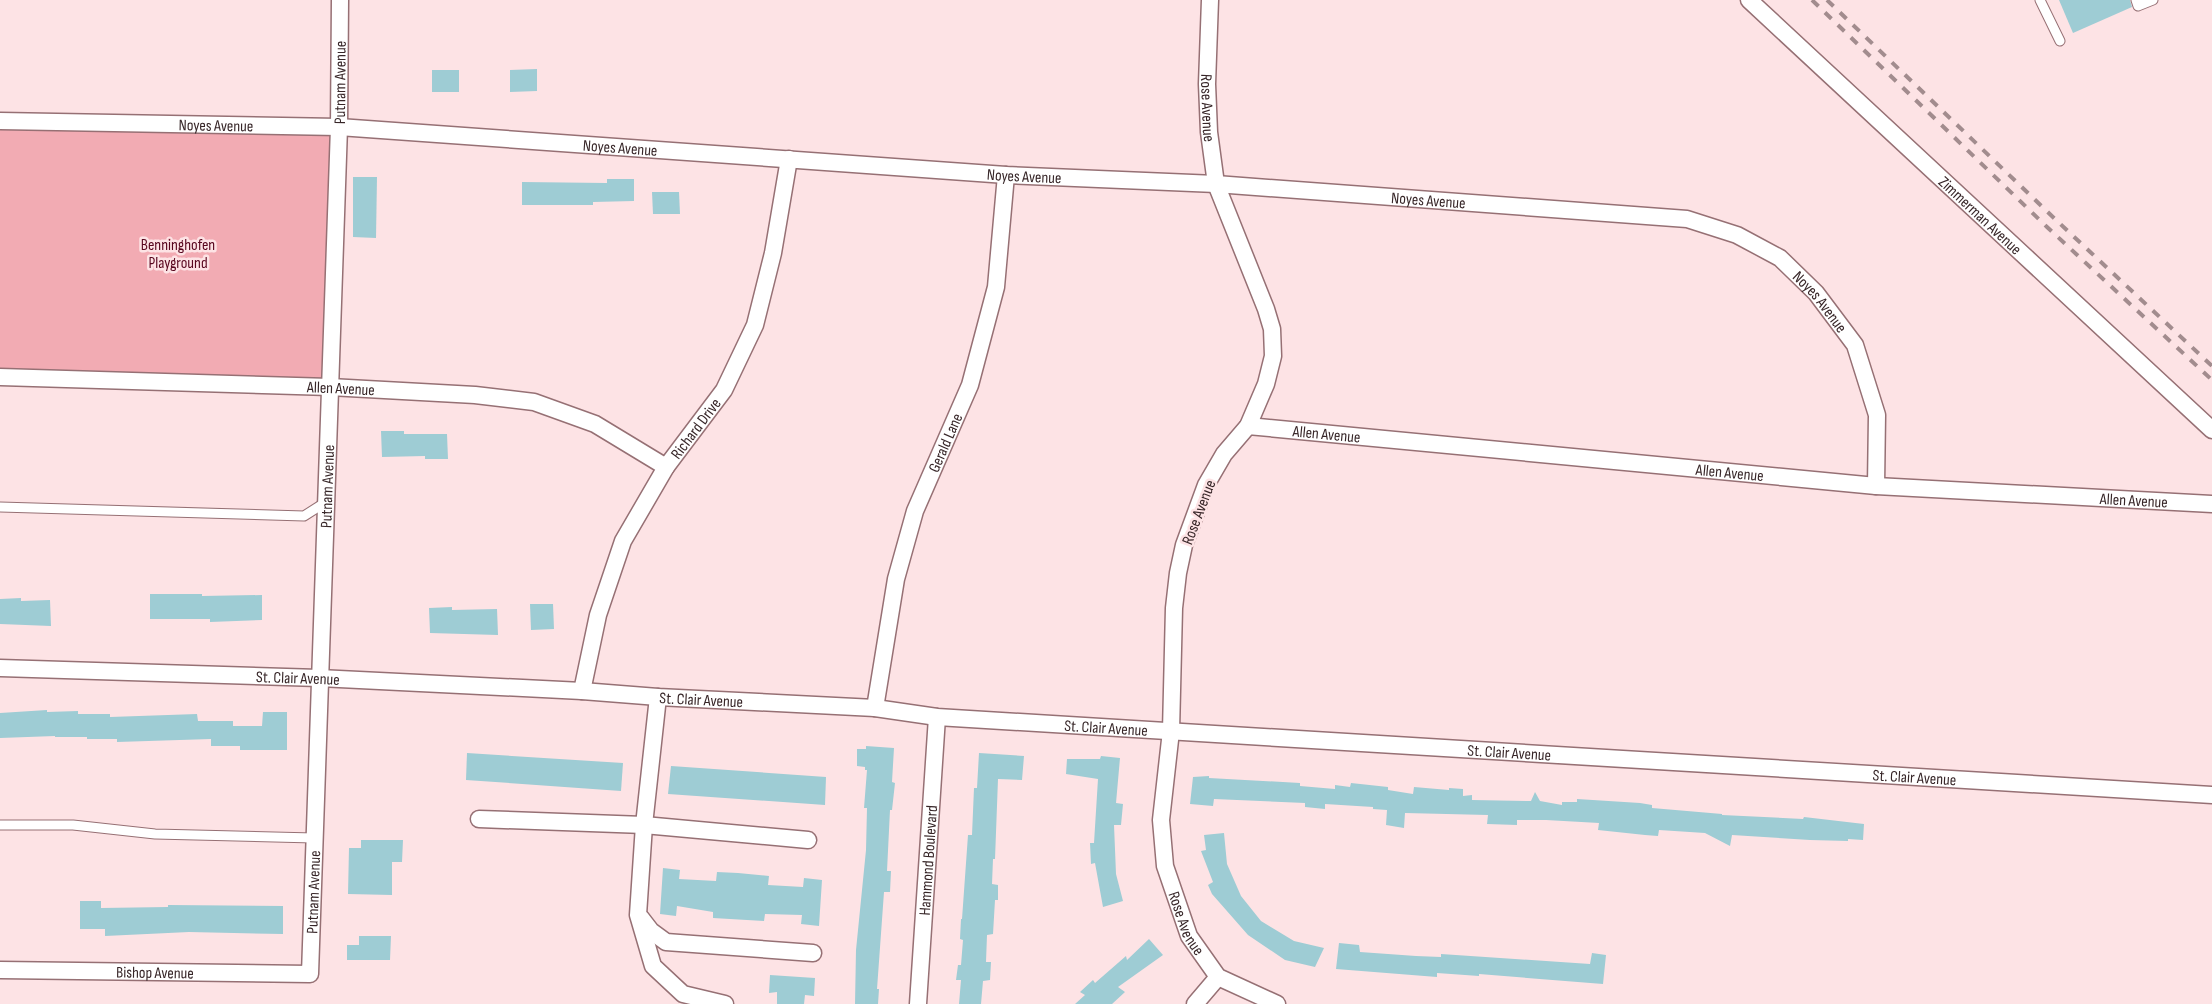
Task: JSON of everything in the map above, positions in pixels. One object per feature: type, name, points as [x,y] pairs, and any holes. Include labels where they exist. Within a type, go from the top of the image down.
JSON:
[{"type":"street","name":"Putnam Avenue","points":[[310,974],[339,127],[340,0]]},
{"type":"street","name":"Rose Avenue","points":[[1210,0],[1207,84],[1209,132],[1216,184],[1266,309],[1272,329],[1273,356],[1266,384],[1248,426],[1224,454],[1206,485],[1184,545],[1178,572],[1174,608],[1171,730],[1161,820],[1165,866],[1189,936],[1218,977]]},
{"type":"street","name":"Zimmerman Avenue","points":[[1749,0],[2212,430]]},
{"type":"street","name":"Noyes Avenue","points":[[0,121],[339,127],[1006,175],[1216,184],[1687,219],[1737,236],[1780,258],[1816,293],[1855,345],[1877,415],[1876,486]]},
{"type":"street","name":"Richard Drive","points":[[582,690],[598,615],[623,541],[666,467],[724,390],[755,325],[772,253],[789,159]]},
{"type":"street","name":"Gerald Lane","points":[[875,708],[896,579],[915,511],[970,385],[996,287],[1006,175]]},
{"type":"street","name":"Allen Avenue","points":[[0,377],[330,387],[475,395],[534,402],[595,424],[666,467]]},
{"type":"street","name":"Allen Avenue","points":[[1248,426],[1876,486],[2212,504]]},
{"type":"street","name":"St. Clair Avenue","points":[[0,668],[320,678],[582,690],[658,697],[875,708],[937,717],[2212,795]]},
{"type":"street","points":[[658,697],[644,826],[638,915],[652,966],[683,994],[725,1004]]},
{"type":"street","name":"Hammond Boulevard","points":[[918,1004],[937,717]]},
{"type":"street","points":[[478,819],[644,826],[808,840]]},
{"type":"street","points":[[638,915],[651,931],[666,942],[814,953]]},
{"type":"street","name":"Bishop Avenue","points":[[0,970],[310,974]]},
{"type":"street","points":[[1195,1004],[1218,977],[1277,1004]]},
{"type":"lane","points":[[2040,0],[2060,41]]},
{"type":"lane","points":[[2136,0],[2138,6],[2153,0]]},
{"type":"lane","points":[[0,507],[304,516],[326,502]]},
{"type":"lane","points":[[0,825],[73,825],[155,834],[314,838]]},
{"type":"green space","name":"Benninghofen Playground","points":[[0,121],[339,127],[330,387],[0,377]]},
{"type":"building","points":[[2059,0],[2130,0],[2132,7],[2073,33]]},
{"type":"building","points":[[537,69],[537,91],[510,92],[510,70]]},
{"type":"building","points":[[432,70],[459,70],[459,92],[432,92]]},
{"type":"building","points":[[353,177],[377,177],[376,238],[353,237]]},
{"type":"building","points":[[607,179],[634,179],[634,201],[593,202],[593,205],[522,205],[522,182],[607,183]]},
{"type":"building","points":[[652,192],[679,192],[680,214],[653,214]]},
{"type":"building","points":[[381,431],[404,431],[404,434],[447,434],[448,459],[425,459],[425,456],[382,457]]},
{"type":"building","points":[[150,594],[202,594],[202,596],[262,595],[262,620],[210,622],[210,619],[150,619]]},
{"type":"building","points":[[21,598],[21,601],[50,600],[51,626],[0,624],[0,599]]},
{"type":"building","points":[[530,604],[553,604],[554,629],[531,630]]},
{"type":"building","points":[[452,607],[452,610],[497,609],[498,635],[430,633],[429,608]]},
{"type":"building","points":[[47,710],[47,712],[78,711],[78,714],[110,714],[110,717],[197,714],[198,721],[233,721],[233,726],[262,726],[263,712],[287,712],[287,750],[240,750],[240,746],[211,746],[211,739],[117,742],[117,739],[87,739],[87,737],[0,738],[0,713]]},
{"type":"building","points":[[866,746],[894,748],[892,782],[895,783],[892,810],[890,810],[887,871],[891,871],[890,892],[884,892],[877,989],[879,989],[878,1004],[855,1004],[856,950],[866,850],[867,808],[864,808],[867,770],[865,770],[865,767],[857,766],[857,749],[866,749]]},
{"type":"building","points":[[467,753],[623,763],[621,791],[466,780]]},
{"type":"building","points":[[979,753],[1024,756],[1022,780],[998,779],[995,859],[993,859],[992,884],[998,885],[998,900],[995,900],[993,934],[987,935],[986,962],[991,962],[990,980],[983,981],[981,1004],[959,1004],[961,980],[956,980],[958,965],[961,965],[963,940],[960,939],[961,919],[968,835],[972,835],[974,788],[977,788]]},
{"type":"building","points":[[1101,756],[1120,758],[1116,803],[1123,804],[1121,825],[1114,825],[1116,874],[1123,901],[1103,907],[1095,863],[1091,864],[1090,843],[1094,843],[1098,779],[1066,774],[1067,759],[1100,759]]},
{"type":"building","points":[[671,766],[826,777],[825,805],[668,794]]},
{"type":"building","points":[[1209,776],[1209,778],[1300,783],[1300,786],[1335,789],[1335,785],[1350,787],[1351,783],[1388,787],[1388,790],[1413,794],[1414,787],[1449,790],[1449,788],[1463,789],[1463,796],[1472,795],[1472,800],[1531,801],[1535,792],[1540,801],[1562,805],[1562,802],[1577,802],[1577,799],[1640,803],[1652,805],[1652,808],[1722,815],[1803,819],[1804,817],[1864,824],[1863,840],[1810,840],[1732,835],[1730,846],[1705,833],[1659,830],[1658,836],[1645,835],[1598,830],[1599,823],[1517,820],[1517,825],[1487,824],[1488,815],[1405,813],[1404,828],[1386,825],[1387,810],[1373,809],[1373,807],[1325,804],[1325,809],[1305,807],[1305,803],[1214,799],[1213,806],[1190,804],[1193,777]]},
{"type":"building","points":[[1224,833],[1227,864],[1241,896],[1261,921],[1294,941],[1324,948],[1315,967],[1285,960],[1248,935],[1212,894],[1208,885],[1213,882],[1201,851],[1206,850],[1204,835]]},
{"type":"building","points":[[361,840],[403,840],[402,862],[392,862],[392,895],[348,894],[349,848],[361,848]]},
{"type":"building","points":[[663,868],[680,870],[679,879],[716,881],[717,872],[769,876],[768,885],[803,887],[804,878],[822,880],[819,926],[801,924],[802,915],[765,914],[764,921],[713,918],[713,912],[677,906],[676,916],[660,914]]},
{"type":"building","points":[[80,901],[101,901],[101,908],[168,907],[168,905],[283,906],[283,934],[189,932],[105,936],[105,929],[80,929]]},
{"type":"building","points":[[359,936],[391,936],[390,960],[347,960],[347,945],[359,945]]},
{"type":"building","points":[[1149,939],[1163,955],[1118,987],[1125,992],[1112,1004],[1075,1004],[1085,995],[1080,992],[1093,980],[1095,983],[1126,956],[1127,960]]},
{"type":"building","points":[[1339,943],[1359,945],[1360,952],[1441,957],[1441,954],[1590,964],[1592,953],[1606,955],[1603,984],[1479,974],[1479,976],[1437,973],[1437,977],[1336,969]]},
{"type":"building","points":[[770,975],[815,978],[814,996],[805,995],[804,1004],[777,1004],[777,992],[769,993]]},
{"type":"railway","points":[[1812,0],[2047,227],[2212,380]]},
{"type":"railway","points":[[1827,0],[2055,219],[2212,366]]}]
